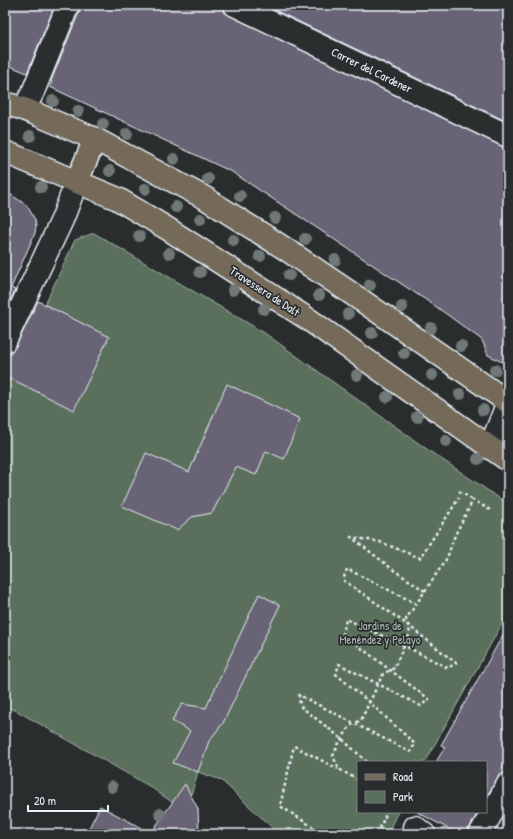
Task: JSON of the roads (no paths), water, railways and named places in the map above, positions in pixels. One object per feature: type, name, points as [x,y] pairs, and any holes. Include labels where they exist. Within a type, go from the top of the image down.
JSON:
[{"type":"main road","points":[[15,106],[95,139],[205,198],[284,248],[508,402]]},
{"type":"main road","points":[[77,181],[95,139]]},
{"type":"main road","name":"Travessera de Dalt","points":[[5,152],[118,199],[168,229],[308,319],[508,460]]},
{"type":"street","points":[[15,106],[33,92],[68,5]]},
{"type":"street","name":"Carrer del Cardener","points":[[235,5],[508,136]]},
{"type":"street","points":[[5,342],[62,220],[77,181]]},
{"type":"street","points":[[490,448],[508,402]]},
{"type":"street","points":[[480,834],[508,784]]},
{"type":"park label","name":"Jardins de Menéndez y Pelayo","points":[[380,632]]}]
